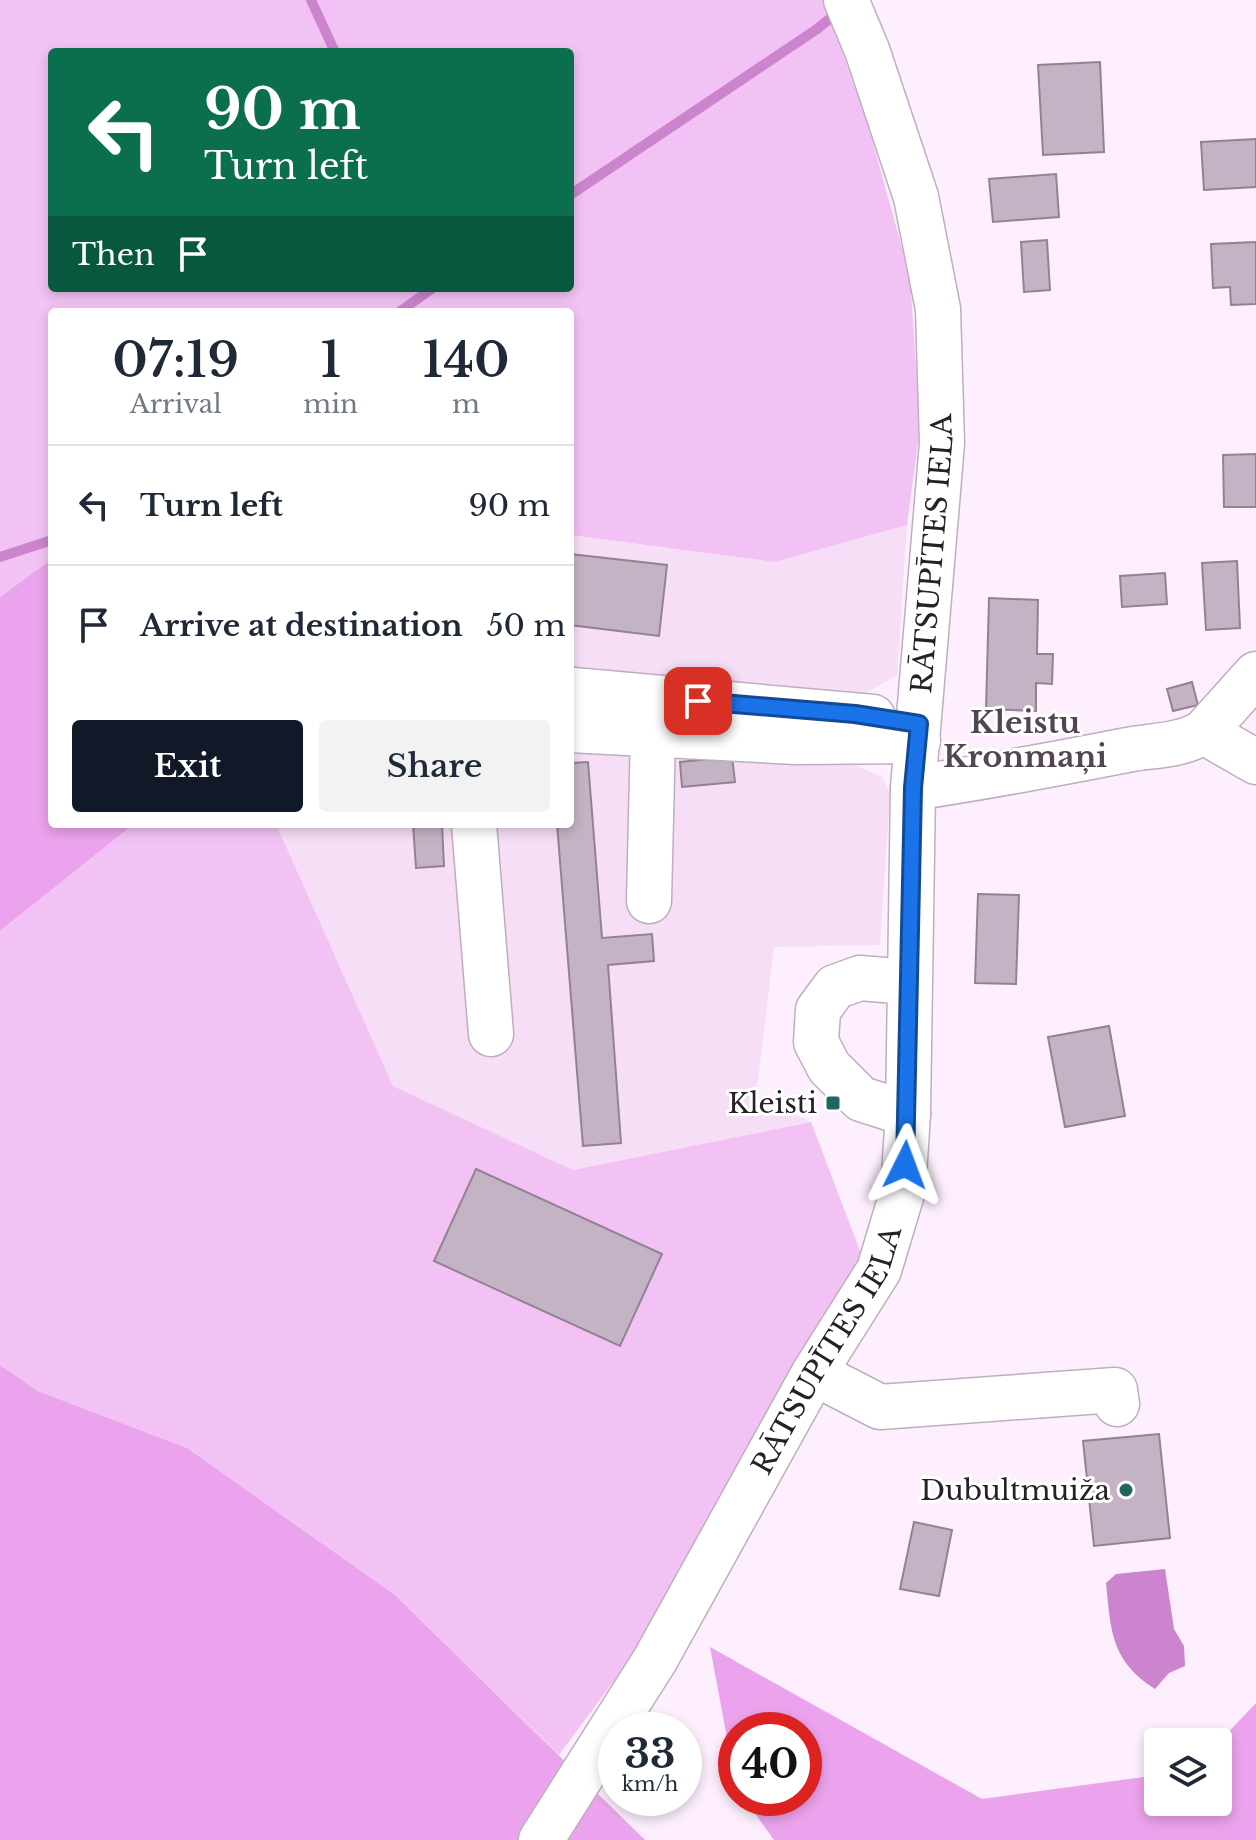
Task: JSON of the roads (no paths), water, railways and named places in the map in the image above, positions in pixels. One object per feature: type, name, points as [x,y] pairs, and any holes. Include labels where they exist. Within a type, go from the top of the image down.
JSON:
[{"type":"street","name":"RĀTSUPĪTES IELA","points":[[541,1840],[655,1660],[814,1373],[879,1270],[903,1190],[908,1114],[913,788],[942,443],[938,309],[916,197],[867,50],[846,0]]},
{"type":"street","points":[[913,788],[1029,771],[1132,749],[1189,741],[1204,732],[1256,674]]},
{"type":"street","points":[[574,710],[855,714],[918,732]]},
{"type":"street","points":[[574,711],[653,733],[796,742],[918,732]]},
{"type":"street","points":[[1204,732],[1256,762]]},
{"type":"street","points":[[649,901],[653,733]]},
{"type":"street","points":[[474,828],[491,1034]]},
{"type":"street","points":[[908,982],[860,978],[835,987],[818,1010],[816,1042],[829,1067],[861,1099],[908,1114]]},
{"type":"street","points":[[814,1373],[880,1407],[1115,1390],[1117,1404]]},
{"type":"waterway","points":[[311,0],[333,48]]},
{"type":"waterway","points":[[574,192],[832,17]]},
{"type":"waterway","points":[[405,308],[427,292]]},
{"type":"waterway","points":[[0,557],[48,541]]},
{"type":"place","name":"Kleisti","points":[[833,1103]]},
{"type":"place","name":"Dubultmuiža","points":[[1126,1490]]},
{"type":"district","name":"Kleistu Kronmaņi","points":[[1025,739]]}]
